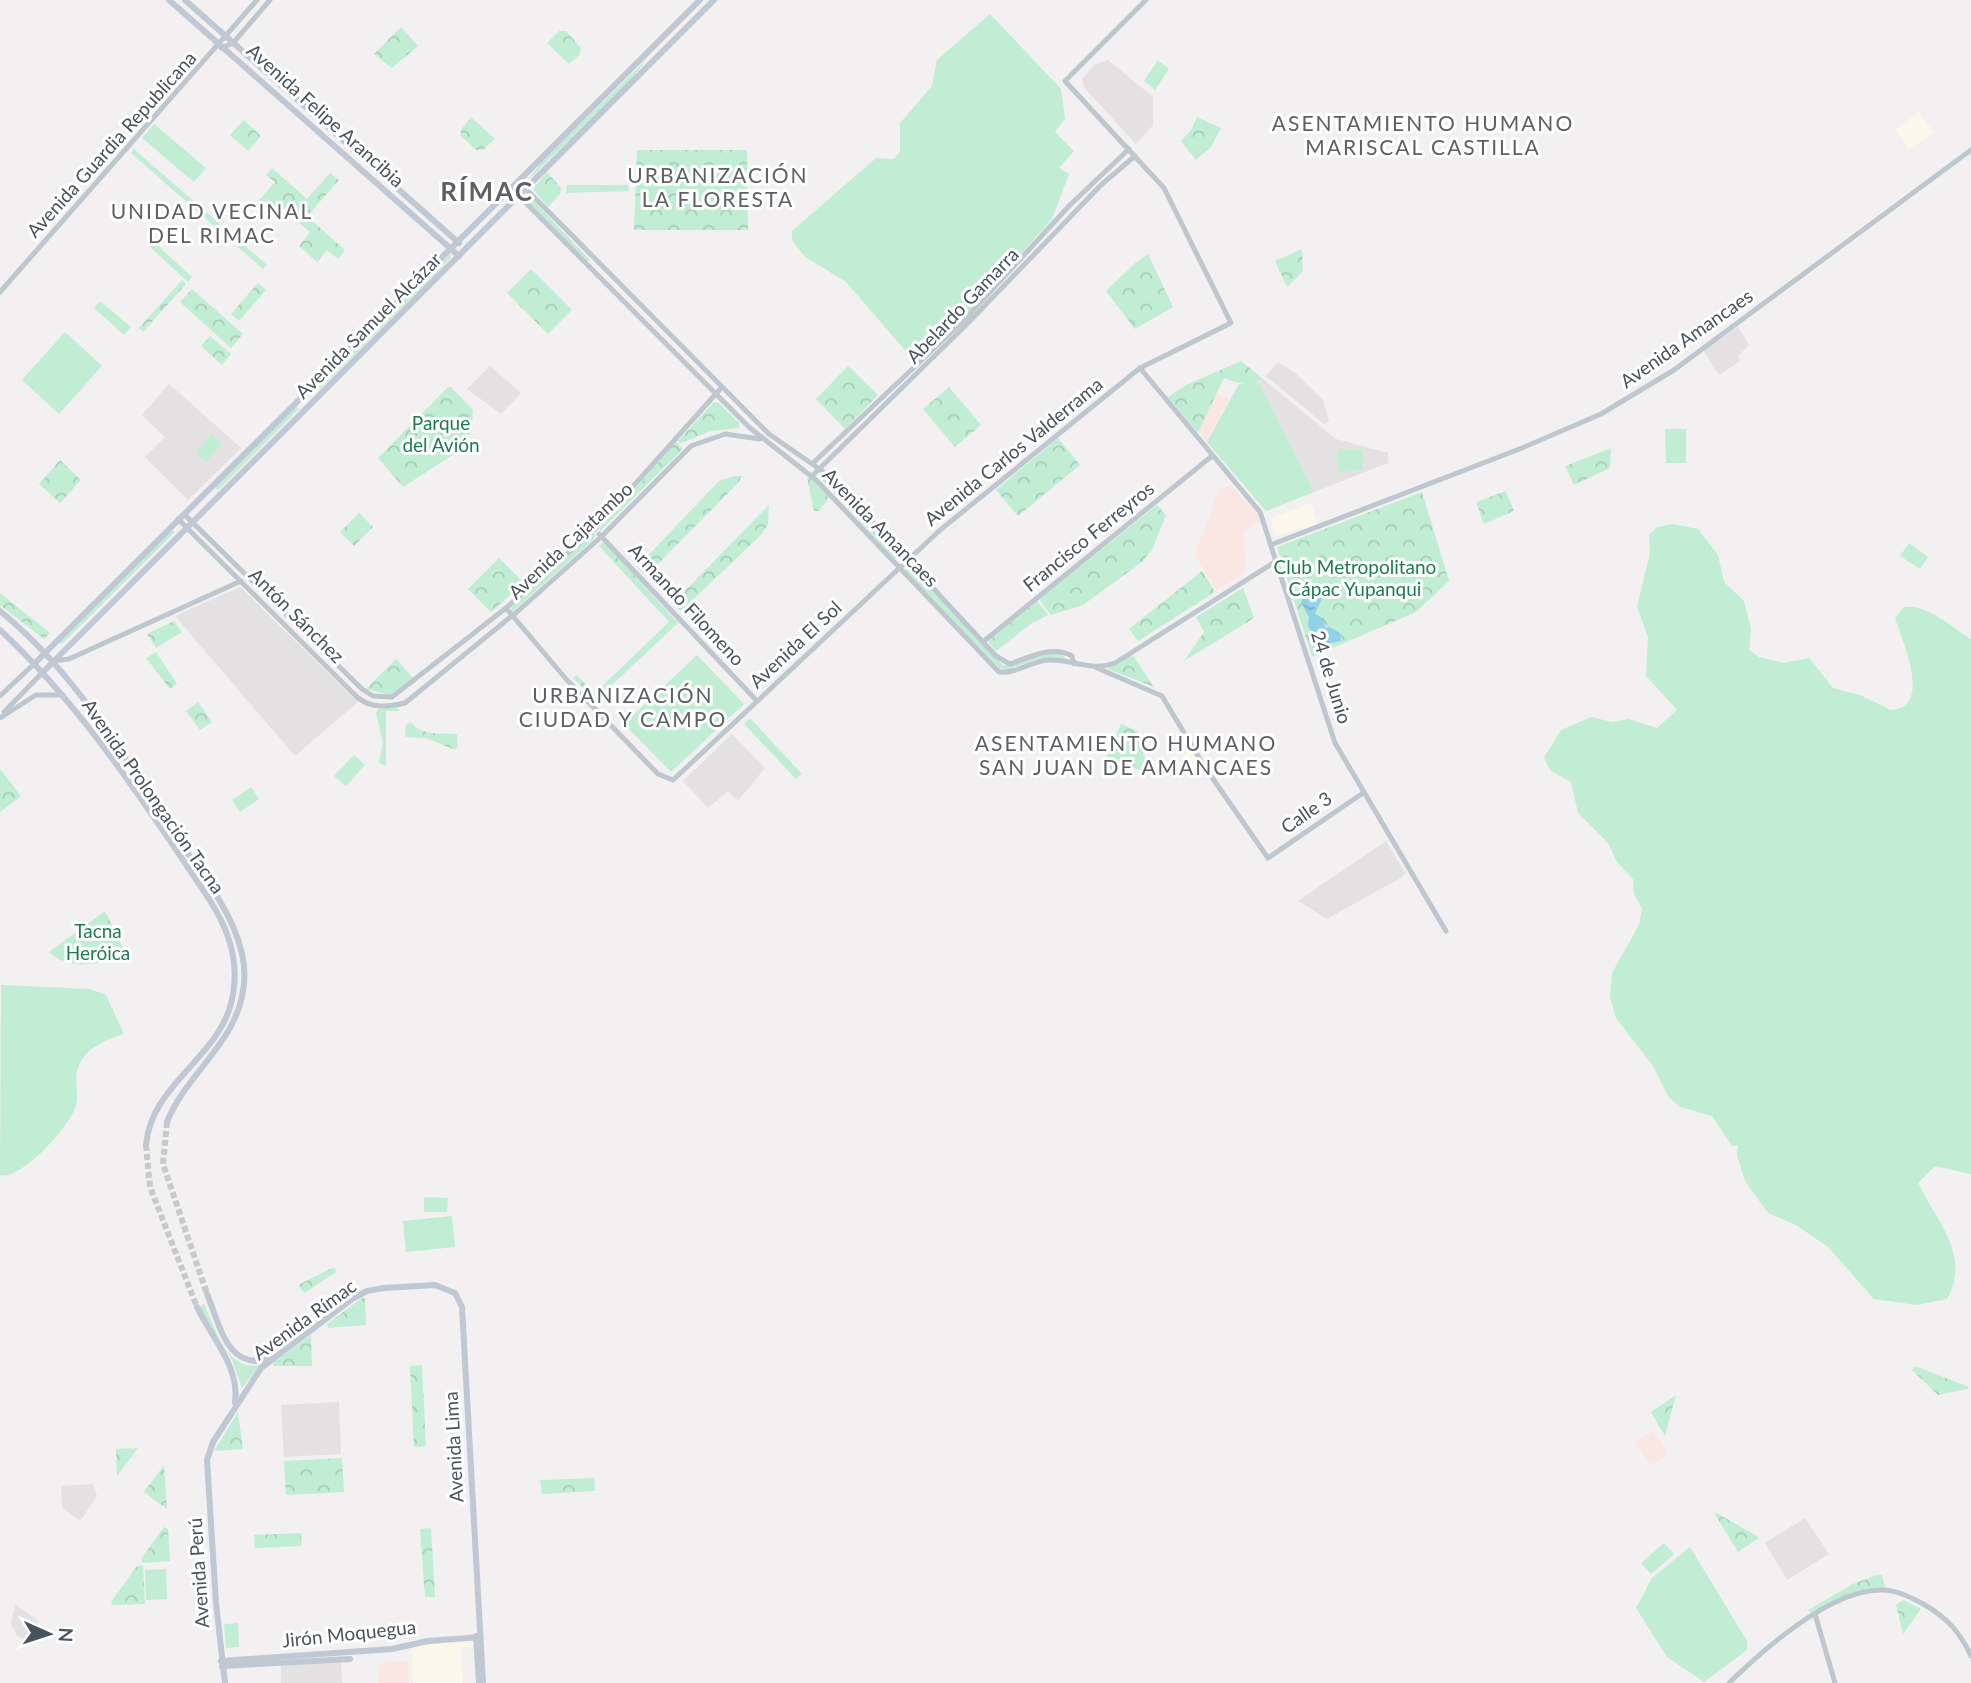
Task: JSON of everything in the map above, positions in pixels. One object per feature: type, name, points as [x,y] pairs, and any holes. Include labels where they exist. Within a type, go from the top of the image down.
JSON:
[{"type":"main road","name":"Avenida Felipe Arancibia","points":[[169,0],[459,256]]},
{"type":"main road","name":"Avenida Felipe Arancibia","points":[[185,0],[465,250]]},
{"type":"main road","name":"Avenida Samuel Alcázar","points":[[35,663],[700,0]]},
{"type":"main road","name":"Avenida Samuel Alcázar","points":[[44,671],[714,0]]},
{"type":"main road","name":"Avenida Prolongación Tacna","points":[[0,611],[54,661],[159,810],[232,925],[241,949],[244,979],[236,1020],[175,1104],[167,1122]]},
{"type":"main road","name":"Avenida Prolongación Tacna","points":[[0,630],[44,671],[153,816],[223,925],[233,956],[234,988],[228,1014],[219,1030],[160,1102],[148,1128],[146,1144]]},
{"type":"main road","name":"Avenida Rímac","points":[[206,1460],[253,1377],[272,1359],[359,1295],[380,1289],[428,1286]]},
{"type":"main road","name":"Avenida Lima","points":[[428,1286],[450,1290],[462,1307],[481,1683]]},
{"type":"main road","points":[[206,1294],[228,1344],[239,1358],[256,1362],[272,1359]]},
{"type":"main road","points":[[197,1307],[232,1371],[236,1386],[235,1407]]},
{"type":"main road","name":"Avenida Perú","points":[[206,1460],[225,1683]]},
{"type":"main road","name":"Jirón Moquegua","points":[[222,1667],[392,1648],[478,1635]]},
{"type":"main road","name":"Jirón Moquegua","points":[[222,1667],[350,1659]]},
{"type":"street","points":[[221,46],[226,36],[257,0]]},
{"type":"street","points":[[221,46],[233,43],[270,0]]},
{"type":"street","points":[[1135,156],[1065,81],[1146,0]]},
{"type":"street","name":"Avenida Guardia Republicana","points":[[0,292],[221,46]]},
{"type":"street","name":"Abelardo Gamarra","points":[[813,463],[965,319],[1070,205],[1129,149]]},
{"type":"street","name":"Avenida Amancaes","points":[[1273,544],[1522,448],[1601,414],[1675,369],[1971,150]]},
{"type":"street","name":"Abelardo Gamarra","points":[[812,476],[960,332],[1076,211],[1135,156]]},
{"type":"street","name":"Avenida Carlos Valderrama","points":[[906,559],[1140,368],[1231,323],[1174,203],[1135,156]]},
{"type":"street","name":"Avenida Amancaes","points":[[519,182],[769,434],[820,467],[1006,664],[1041,652],[1064,653],[1072,656],[1074,664]]},
{"type":"street","name":"Avenida Amancaes","points":[[512,189],[716,394],[766,441],[812,476],[995,670],[1012,671],[1048,660],[1074,664],[1097,668],[1162,696],[1204,766],[1268,858]]},
{"type":"street","points":[[1070,205],[1076,211]]},
{"type":"street","name":"24 de Junio","points":[[1140,368],[1261,512],[1335,743],[1446,931]]},
{"type":"street","name":"Avenida Cajatambo","points":[[399,695],[506,608],[594,530],[722,387]]},
{"type":"street","name":"Avenida Cajatambo","points":[[405,703],[512,616],[601,537],[691,446],[715,436],[734,433],[766,441]]},
{"type":"street","name":"Francisco Ferreyros","points":[[984,641],[1212,456]]},
{"type":"street","name":"Antón Sánchez","points":[[181,517],[192,523],[247,574],[368,693],[386,698],[399,695]]},
{"type":"street","name":"Antón Sánchez","points":[[181,517],[187,528],[363,702],[385,706],[405,703]]},
{"type":"street","name":"Armando Filomeno","points":[[594,530],[757,701]]},
{"type":"street","name":"Avenida El Sol","points":[[512,616],[566,679],[658,775],[673,780],[906,559]]},
{"type":"street","points":[[1097,668],[1115,663],[1134,652],[1278,560]]},
{"type":"street","points":[[54,661],[69,659],[240,581],[247,574]]},
{"type":"street","points":[[506,608],[512,616]]},
{"type":"street","points":[[455,649],[461,656]]},
{"type":"street","points":[[0,696],[35,663]]},
{"type":"street","points":[[0,718],[44,671]]},
{"type":"street","points":[[0,718],[36,695],[63,695]]},
{"type":"street","name":"Calle 3","points":[[1268,858],[1363,793]]},
{"type":"street","points":[[1729,1683],[1785,1632],[1815,1614],[1872,1592],[1902,1593],[1934,1610],[1955,1627],[1971,1656]]},
{"type":"street","points":[[1815,1614],[1835,1683]]},
{"type":"shaded area","points":[[1108,60],[1153,97],[1153,125],[1136,144],[1084,87],[1082,79],[1094,65]]},
{"type":"shaded area","points":[[1919,112],[1934,132],[1909,150],[1895,129]]},
{"type":"shaded area","points":[[1738,327],[1749,345],[1738,356],[1740,361],[1719,375],[1703,350]]},
{"type":"shaded area","points":[[1278,362],[1295,373],[1323,400],[1329,421],[1325,425],[1266,376]]},
{"type":"shaded area","points":[[490,366],[521,393],[501,414],[467,389]]},
{"type":"shaded area","points":[[1263,379],[1336,439],[1388,453],[1388,463],[1314,492],[1259,383]]},
{"type":"shaded area","points":[[169,384],[241,448],[188,500],[145,457],[165,437],[142,415]]},
{"type":"shaded area","points":[[1216,393],[1229,399],[1206,442],[1198,428]]},
{"type":"shaded area","points":[[1231,486],[1257,513],[1260,522],[1244,531],[1245,573],[1216,590],[1195,555],[1220,488]]},
{"type":"shaded area","points":[[1311,503],[1318,524],[1275,536],[1271,518]]},
{"type":"shaded area","points":[[240,587],[358,702],[295,756],[175,616]]},
{"type":"shaded area","points":[[732,734],[765,768],[738,801],[728,791],[708,808],[683,781]]},
{"type":"shaded area","points":[[1190,748],[1200,763],[1180,775],[1174,769]]},
{"type":"shaded area","points":[[1386,841],[1405,873],[1402,877],[1327,919],[1298,901]]},
{"type":"shaded area","points":[[339,1402],[341,1454],[284,1457],[281,1405]]},
{"type":"shaded area","points":[[1653,1431],[1668,1454],[1650,1465],[1635,1442]]},
{"type":"shaded area","points":[[93,1484],[97,1496],[80,1521],[62,1507],[61,1486]]},
{"type":"shaded area","points":[[1805,1518],[1829,1554],[1787,1580],[1765,1543]]},
{"type":"shaded area","points":[[15,1604],[39,1621],[26,1640],[17,1636],[11,1624]]},
{"type":"shaded area","points":[[473,1641],[473,1647],[461,1648],[463,1683],[413,1683],[411,1646]]},
{"type":"shaded area","points":[[341,1661],[342,1683],[281,1683],[281,1664]]},
{"type":"shaded area","points":[[408,1661],[409,1683],[379,1683],[378,1664]]},
{"type":"green space","points":[[990,14],[1061,89],[1065,119],[1055,132],[1074,151],[1059,168],[1069,174],[1052,219],[974,306],[915,362],[846,282],[804,256],[792,240],[792,231],[876,158],[894,159],[900,152],[900,123],[932,86],[937,60]]},
{"type":"green space","points":[[401,27],[418,46],[392,68],[374,54]]},
{"type":"green space","points":[[559,31],[566,31],[581,48],[580,54],[569,64],[547,43]]},
{"type":"green space","points":[[647,59],[629,82],[526,182],[543,160]]},
{"type":"green space","points":[[1158,60],[1169,69],[1155,90],[1144,81]]},
{"type":"green space","points":[[471,117],[495,139],[483,150],[476,150],[461,136],[461,130]]},
{"type":"green space","points":[[1197,117],[1221,128],[1211,147],[1196,160],[1181,141],[1191,130]]},
{"type":"green space","points":[[244,120],[261,136],[248,151],[230,135]]},
{"type":"green space","points":[[154,124],[206,168],[194,182],[142,138]]},
{"type":"green space","points":[[134,149],[267,265],[263,269],[131,153]]},
{"type":"green space","points":[[637,150],[747,150],[748,230],[634,230]]},
{"type":"green space","points":[[272,168],[307,199],[330,173],[339,180],[310,213],[309,218],[345,250],[338,259],[327,250],[317,262],[299,246],[310,232],[279,205],[267,219],[254,206],[275,182],[266,175]]},
{"type":"green space","points":[[547,172],[561,188],[560,194],[548,207],[533,189]]},
{"type":"green space","points":[[567,185],[628,185],[629,191],[566,193]]},
{"type":"green space","points":[[530,197],[590,260],[587,261],[526,200]]},
{"type":"green space","points":[[154,242],[192,277],[188,282],[150,247]]},
{"type":"green space","points":[[1302,249],[1303,271],[1287,287],[1275,261]]},
{"type":"green space","points":[[450,254],[451,257],[435,275],[319,390],[317,388]]},
{"type":"green space","points":[[1148,254],[1173,307],[1135,329],[1106,291]]},
{"type":"green space","points":[[531,269],[572,310],[548,334],[507,293]]},
{"type":"green space","points":[[182,280],[186,284],[143,332],[139,328]]},
{"type":"green space","points":[[258,283],[266,290],[239,321],[231,314]]},
{"type":"green space","points":[[192,289],[243,334],[231,348],[180,302]]},
{"type":"green space","points":[[100,301],[131,327],[124,335],[94,308]]},
{"type":"green space","points":[[65,332],[102,366],[59,414],[22,380]]},
{"type":"green space","points":[[210,336],[231,354],[222,365],[201,346]]},
{"type":"green space","points":[[1241,361],[1263,379],[1249,384],[1224,378],[1198,432],[1196,431],[1168,397],[1186,385]]},
{"type":"green space","points":[[848,366],[878,395],[845,429],[816,399]]},
{"type":"green space","points":[[1259,383],[1314,492],[1266,511],[1207,442],[1239,384]]},
{"type":"green space","name":"Parque del Avión","points":[[448,387],[473,410],[472,430],[462,449],[403,487],[378,458]]},
{"type":"green space","points":[[949,387],[981,425],[955,447],[923,409]]},
{"type":"green space","points":[[714,402],[719,403],[739,423],[739,428],[711,431],[681,443],[678,441]]},
{"type":"green space","points":[[296,406],[299,409],[218,490],[215,487]]},
{"type":"green space","points":[[1665,429],[1686,429],[1686,463],[1666,463]]},
{"type":"green space","points":[[212,434],[222,443],[206,462],[196,452]]},
{"type":"green space","points":[[1058,438],[1080,465],[1018,516],[996,490]]},
{"type":"green space","points":[[676,442],[683,449],[600,531],[600,528]]},
{"type":"green space","points":[[1611,448],[1610,468],[1574,485],[1565,466]]},
{"type":"green space","points":[[1338,449],[1363,450],[1362,470],[1338,472]]},
{"type":"green space","points":[[60,460],[81,480],[60,503],[39,484]]},
{"type":"green space","points":[[821,473],[900,556],[899,559],[895,559],[819,477]]},
{"type":"green space","points":[[742,476],[646,576],[637,567],[719,481]]},
{"type":"green space","points":[[810,477],[829,498],[819,511],[814,511],[807,478]]},
{"type":"green space","points":[[1506,491],[1514,511],[1484,524],[1476,502]]},
{"type":"green space","name":"Club Metropolitano Cápac Yupanqui","points":[[1422,492],[1449,581],[1416,612],[1312,657],[1277,547]]},
{"type":"green space","points":[[769,505],[768,524],[762,534],[681,611],[673,603]]},
{"type":"green space","points":[[1157,505],[1166,515],[1152,550],[1142,562],[1083,605],[1051,615],[1039,599]]},
{"type":"green space","points":[[359,513],[373,527],[354,546],[340,532]]},
{"type":"green space","points":[[1673,524],[1698,529],[1718,555],[1724,582],[1744,601],[1751,629],[1749,650],[1759,657],[1783,663],[1809,658],[1833,688],[1860,695],[1891,710],[1904,706],[1911,698],[1913,685],[1908,655],[1895,618],[1904,607],[1931,613],[1971,639],[1971,1174],[1935,1166],[1918,1183],[1954,1254],[1953,1283],[1947,1299],[1917,1305],[1874,1299],[1828,1247],[1796,1225],[1768,1213],[1745,1181],[1737,1155],[1738,1145],[1732,1146],[1712,1116],[1680,1107],[1669,1098],[1653,1066],[1616,1018],[1610,997],[1612,973],[1639,925],[1642,909],[1634,894],[1633,879],[1617,862],[1608,843],[1578,813],[1571,782],[1551,771],[1544,758],[1561,730],[1591,717],[1612,722],[1629,719],[1657,728],[1677,710],[1646,676],[1648,637],[1637,607],[1650,553],[1649,535],[1657,527]]},
{"type":"green space","points":[[172,530],[175,532],[62,644],[59,642]]},
{"type":"green space","points":[[593,534],[596,535],[594,539],[512,612],[511,607]]},
{"type":"green space","points":[[604,542],[678,623],[596,700],[573,678],[576,675],[595,693],[669,622],[599,546]]},
{"type":"green space","points":[[1909,543],[1928,557],[1920,569],[1900,556]]},
{"type":"green space","points":[[499,558],[524,583],[491,612],[468,589]]},
{"type":"green space","points":[[907,565],[1003,665],[1012,665],[1042,654],[1062,654],[1066,659],[1041,658],[1007,670],[999,668],[906,571]]},
{"type":"green space","points":[[1202,571],[1215,592],[1138,641],[1129,629]]},
{"type":"green space","points":[[1243,588],[1254,618],[1184,661],[1204,632],[1196,617]]},
{"type":"green space","points":[[0,593],[50,633],[44,639],[0,605]]},
{"type":"green space","points":[[1037,601],[1048,615],[1032,623],[996,651],[988,641]]},
{"type":"green space","points":[[174,621],[182,632],[156,648],[147,634]]},
{"type":"green space","points":[[156,652],[177,684],[170,689],[146,658]]},
{"type":"green space","points":[[697,655],[744,704],[671,772],[624,724]]},
{"type":"green space","points":[[1130,656],[1134,657],[1154,687],[1107,669]]},
{"type":"green space","points":[[396,659],[413,678],[390,695],[366,689]]},
{"type":"green space","points":[[198,702],[212,722],[200,730],[186,711]]},
{"type":"green space","points":[[397,707],[399,711],[386,711],[386,766],[379,763],[383,743],[376,713],[378,709]]},
{"type":"green space","points":[[750,718],[802,774],[796,779],[744,724]]},
{"type":"green space","points":[[411,722],[426,732],[457,734],[458,747],[455,750],[427,738],[405,737],[406,725]]},
{"type":"green space","points":[[1121,724],[1137,731],[1149,749],[1143,754],[1149,764],[1143,771],[1118,762],[1113,771],[1106,768],[1106,758]]},
{"type":"green space","points":[[354,755],[365,765],[346,786],[334,776]]},
{"type":"green space","points":[[0,769],[21,796],[0,812]]},
{"type":"green space","points":[[251,787],[259,799],[240,812],[232,800]]},
{"type":"green space","name":"Tacna Heróica","points":[[105,911],[126,954],[97,963],[76,964],[57,958],[49,952]]},
{"type":"green space","points":[[1,985],[90,989],[106,995],[124,1034],[99,1044],[83,1057],[77,1074],[76,1105],[72,1114],[44,1150],[9,1175],[0,1175]]},
{"type":"green space","points":[[424,1197],[448,1198],[447,1212],[424,1212]]},
{"type":"green space","points":[[452,1216],[455,1247],[406,1252],[403,1221]]},
{"type":"green space","points":[[334,1267],[336,1272],[304,1293],[298,1285]]},
{"type":"green space","points":[[365,1298],[366,1325],[328,1328],[327,1324]]},
{"type":"green space","points":[[204,1304],[218,1335],[223,1345],[199,1308]]},
{"type":"green space","points":[[311,1335],[312,1366],[273,1366],[273,1363]]},
{"type":"green space","points":[[224,1347],[238,1362],[260,1365],[242,1388],[232,1360]]},
{"type":"green space","points":[[422,1365],[426,1446],[414,1447],[410,1366]]},
{"type":"green space","points":[[1915,1366],[1969,1387],[1938,1395],[1912,1370]]},
{"type":"green space","points":[[1676,1395],[1665,1436],[1651,1412]]},
{"type":"green space","points":[[238,1412],[243,1449],[214,1451]]},
{"type":"green space","points":[[138,1448],[117,1476],[116,1449]]},
{"type":"green space","points":[[342,1458],[344,1492],[286,1495],[284,1461]]},
{"type":"green space","points":[[164,1465],[167,1509],[144,1492]]},
{"type":"green space","points":[[594,1478],[595,1491],[542,1494],[540,1480]]},
{"type":"green space","points":[[1713,1511],[1757,1536],[1759,1538],[1738,1552]]},
{"type":"green space","points":[[164,1527],[168,1529],[170,1561],[143,1563],[141,1559]]},
{"type":"green space","points":[[431,1528],[435,1597],[425,1597],[420,1529]]},
{"type":"green space","points":[[301,1533],[302,1546],[255,1548],[254,1535]]},
{"type":"green space","points":[[1664,1543],[1674,1554],[1651,1574],[1641,1563]]},
{"type":"green space","points":[[1690,1547],[1747,1641],[1747,1650],[1704,1682],[1667,1657],[1636,1608],[1652,1578]]},
{"type":"green space","points":[[143,1565],[145,1604],[112,1605],[111,1602],[137,1566]]},
{"type":"green space","points":[[166,1569],[167,1599],[146,1600],[145,1570]]},
{"type":"green space","points":[[1882,1575],[1885,1587],[1854,1592],[1811,1613],[1808,1610],[1853,1584]]},
{"type":"green space","points":[[1903,1600],[1921,1609],[1903,1634],[1896,1605]]},
{"type":"green space","points":[[238,1623],[239,1647],[226,1648],[224,1624]]},
{"type":"water","points":[[1313,590],[1323,596],[1315,614],[1324,619],[1325,628],[1329,627],[1340,633],[1341,641],[1326,644],[1319,631],[1312,633],[1308,626],[1309,617],[1301,602],[1304,593]]},
{"type":"tunnel","points":[[167,1122],[163,1164],[207,1294]]},
{"type":"tunnel","points":[[146,1145],[150,1187],[197,1307]]},
{"type":"district","name":"ASENTAMIENTO HUMANO MARISCAL CASTILLA","points":[[1423,134]]},
{"type":"district","name":"URBANIZACIÓN LA FLORESTA","points":[[718,186]]},
{"type":"district","name":"RÍMAC","points":[[487,191]]},
{"type":"district","name":"UNIDAD VECINAL DEL RIMAC","points":[[212,222]]},
{"type":"district","name":"URBANIZACIÓN CIUDAD Y CAMPO","points":[[623,706]]},
{"type":"district","name":"ASENTAMIENTO HUMANO SAN JUAN DE AMANCAES","points":[[1126,754]]}]
